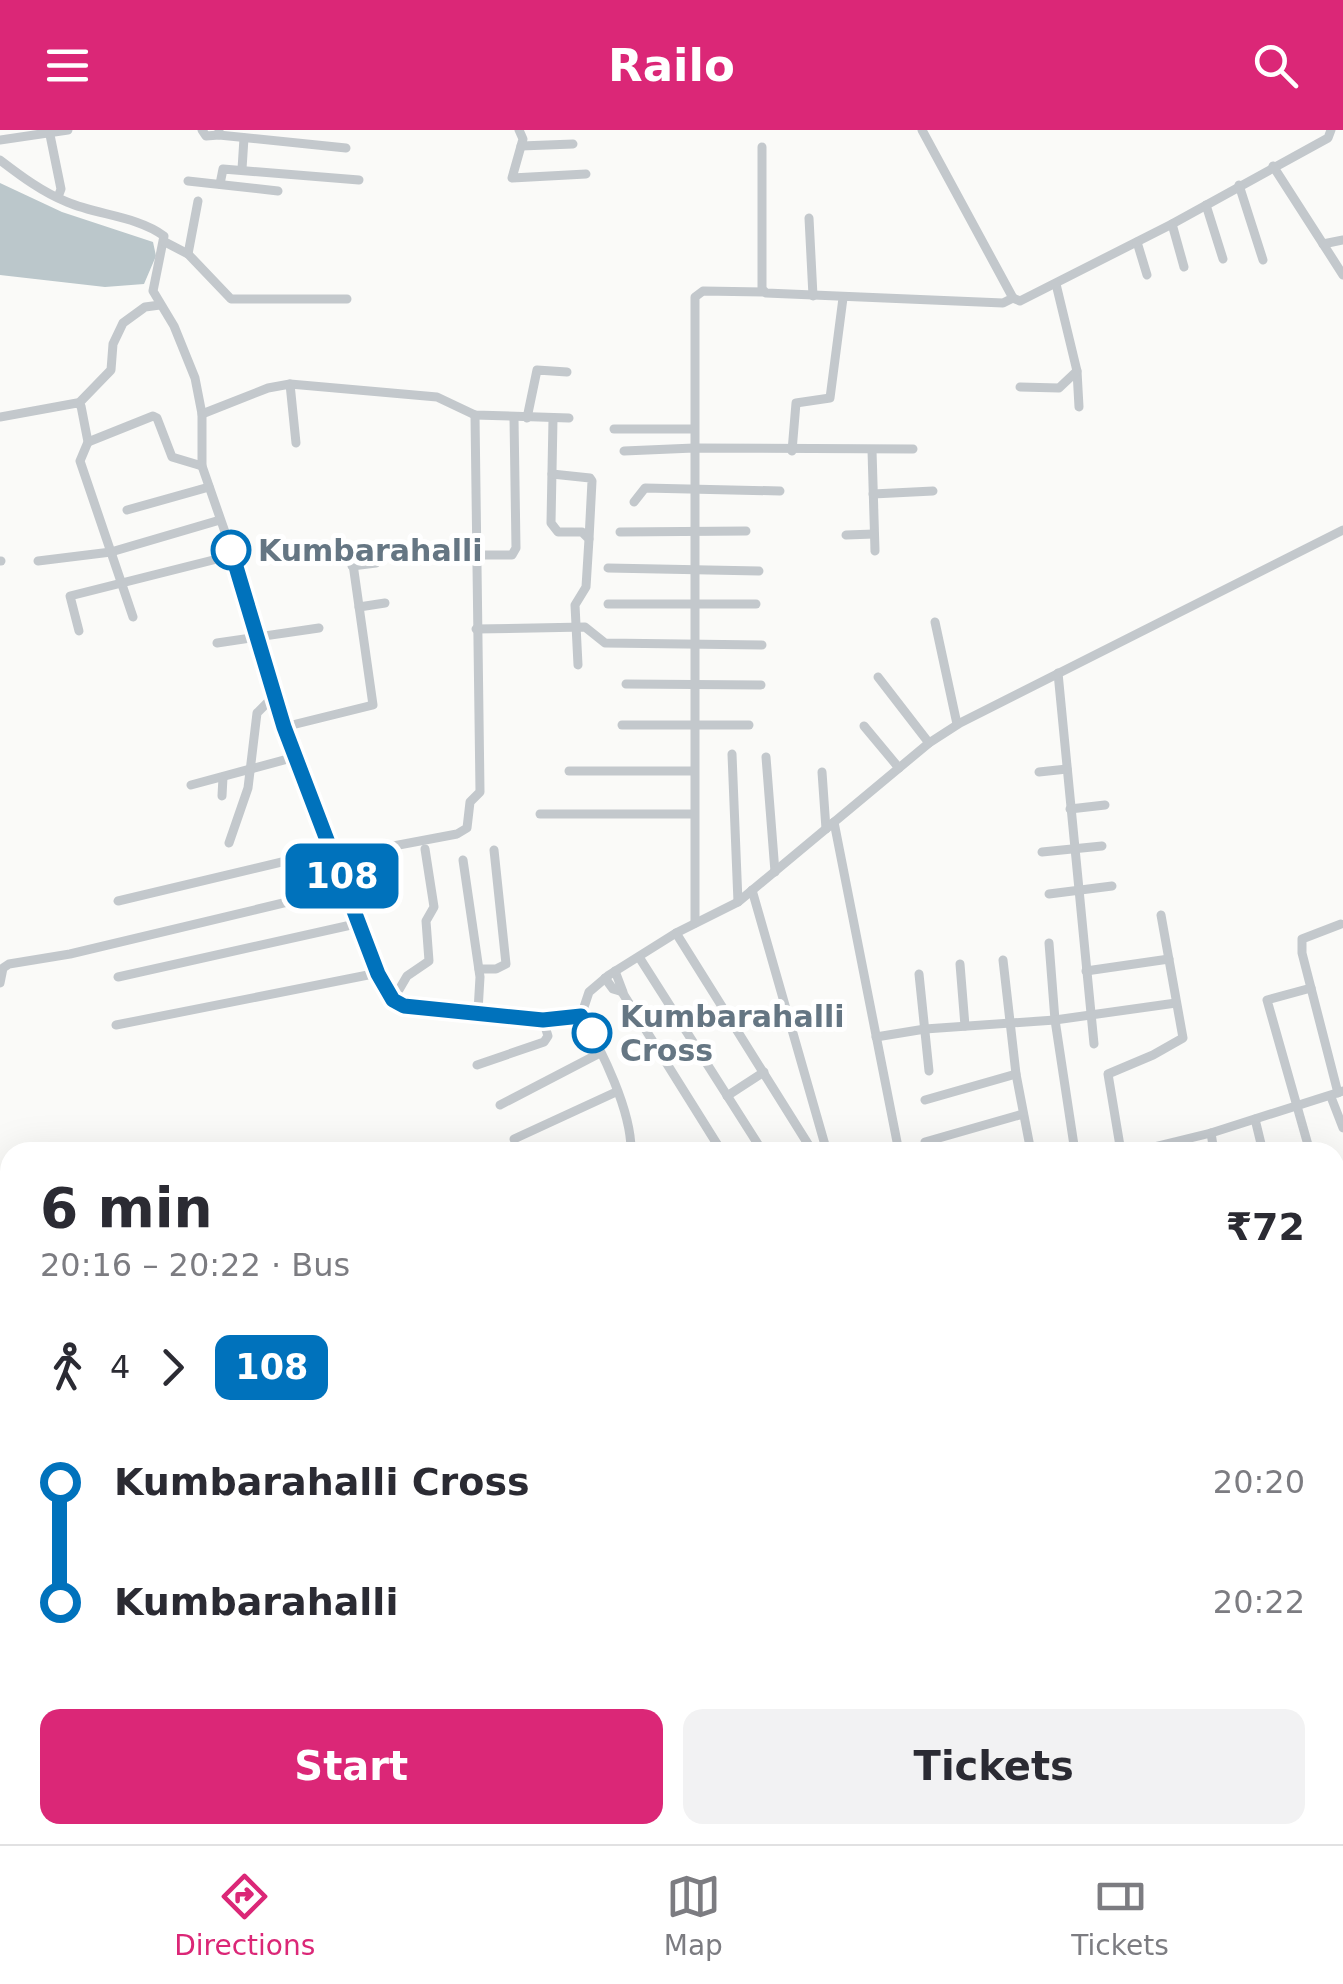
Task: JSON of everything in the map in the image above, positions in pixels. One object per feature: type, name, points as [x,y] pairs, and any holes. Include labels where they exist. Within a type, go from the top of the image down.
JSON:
[{"type":"street","points":[[0,140],[68,130]]},
{"type":"street","points":[[202,130],[206,136],[250,135],[346,148]]},
{"type":"street","points":[[287,142],[288,130]]},
{"type":"street","points":[[922,130],[1013,298]]},
{"type":"street","points":[[695,923],[694,297],[703,291],[1003,303],[1013,298],[1026,299],[1206,206],[1328,138],[1330,130]]},
{"type":"street","points":[[49,131],[62,189],[58,197]]},
{"type":"street","points":[[242,169],[250,135]]},
{"type":"street","points":[[574,144],[521,138],[512,178],[586,174]]},
{"type":"street","points":[[762,146],[763,292]]},
{"type":"street","points":[[0,160],[58,197],[160,232],[165,242],[188,254],[231,299],[348,300]]},
{"type":"street","points":[[1273,166],[1343,275]]},
{"type":"street","points":[[220,184],[223,169],[359,180]]},
{"type":"street","points":[[188,180],[278,191]]},
{"type":"street","points":[[1240,185],[1263,260]]},
{"type":"street","points":[[188,254],[198,201]]},
{"type":"street","points":[[1206,206],[1223,259]]},
{"type":"street","points":[[809,218],[814,296]]},
{"type":"street","points":[[1172,224],[1184,267]]},
{"type":"street","points":[[1323,244],[1343,240]]},
{"type":"street","points":[[165,242],[153,291],[174,326],[195,378],[202,414],[202,466],[284,727],[378,974],[393,1000],[404,1006],[543,1020],[581,1016]]},
{"type":"street","points":[[1137,242],[1148,275]]},
{"type":"street","points":[[1056,284],[1077,372],[1079,406]]},
{"type":"street","points":[[792,450],[796,403],[830,398],[843,298]]},
{"type":"street","points":[[0,417],[79,404],[111,370],[113,344],[123,323],[145,307],[160,305]]},
{"type":"street","points":[[527,418],[537,370],[567,372]]},
{"type":"street","points":[[1020,387],[1059,388],[1077,372]]},
{"type":"street","points":[[202,414],[268,388],[290,384],[437,397],[475,415],[569,418]]},
{"type":"street","points":[[290,384],[296,443]]},
{"type":"street","points":[[79,404],[88,442],[80,460],[133,617]]},
{"type":"street","points":[[118,901],[333,853],[457,834],[466,828],[470,802],[480,792],[475,415]]},
{"type":"street","points":[[88,442],[153,416],[172,457],[202,466]]},
{"type":"street","points":[[475,556],[512,554],[516,548],[514,418]]},
{"type":"street","points":[[552,419],[553,530],[582,532],[589,539]]},
{"type":"street","points":[[614,429],[694,429]]},
{"type":"street","points":[[624,452],[694,448],[913,449]]},
{"type":"street","points":[[872,450],[875,552]]},
{"type":"street","points":[[552,474],[592,481],[586,587],[576,605],[578,665]]},
{"type":"street","points":[[127,510],[209,487]]},
{"type":"street","points":[[634,502],[645,488],[780,491]]},
{"type":"street","points":[[874,494],[932,491]]},
{"type":"street","points":[[38,561],[111,552],[220,520]]},
{"type":"street","points":[[629,1142],[616,1092],[581,1016],[589,992],[610,974],[676,933],[738,902],[957,724],[1343,530]]},
{"type":"street","points":[[620,532],[746,531]]},
{"type":"street","points":[[846,535],[874,534]]},
{"type":"street","points":[[284,727],[373,705],[350,550]]},
{"type":"street","points":[[79,631],[69,597],[233,555]]},
{"type":"street","points":[[352,566],[376,563]]},
{"type":"street","points":[[608,568],[759,572]]},
{"type":"street","points":[[360,606],[384,602]]},
{"type":"street","points":[[608,604],[756,604]]},
{"type":"street","points":[[935,622],[957,724]]},
{"type":"street","points":[[476,629],[576,627],[591,629],[605,643],[762,645]]},
{"type":"street","points":[[218,643],[320,628]]},
{"type":"street","points":[[1058,673],[1094,1044]]},
{"type":"street","points":[[878,677],[929,743]]},
{"type":"street","points":[[626,684],[761,685]]},
{"type":"street","points":[[229,842],[248,788],[258,713],[274,696]]},
{"type":"street","points":[[622,725],[749,725]]},
{"type":"street","points":[[864,726],[899,768]]},
{"type":"street","points":[[732,754],[738,902]]},
{"type":"street","points":[[191,785],[295,758]]},
{"type":"street","points":[[766,758],[774,872]]},
{"type":"street","points":[[1039,772],[1067,769]]},
{"type":"street","points":[[569,771],[694,771]]},
{"type":"street","points":[[822,772],[830,826],[898,1142]]},
{"type":"street","points":[[222,777],[222,796]]},
{"type":"street","points":[[1070,809],[1105,805]]},
{"type":"street","points":[[540,814],[694,814]]},
{"type":"street","points":[[1042,852],[1102,846]]},
{"type":"street","points":[[393,1000],[407,976],[429,961],[426,921],[434,907],[425,849]]},
{"type":"street","points":[[479,970],[506,964],[494,850]]},
{"type":"street","points":[[463,860],[479,970],[478,1011]]},
{"type":"street","points":[[1048,894],[1112,886]]},
{"type":"street","points":[[0,983],[3,968],[10,964],[70,954],[346,888]]},
{"type":"street","points":[[752,890],[823,1142]]},
{"type":"street","points":[[1118,1142],[1108,1074],[1182,1040],[1161,915]]},
{"type":"street","points":[[118,977],[360,923]]},
{"type":"street","points":[[1342,926],[1302,939],[1302,953],[1343,1128]]},
{"type":"street","points":[[676,933],[807,1142]]},
{"type":"street","points":[[1049,943],[1074,1142]]},
{"type":"street","points":[[639,957],[757,1142]]},
{"type":"street","points":[[1086,970],[1169,959]]},
{"type":"street","points":[[1003,960],[1016,1074],[1029,1142]]},
{"type":"street","points":[[960,964],[965,1026]]},
{"type":"street","points":[[116,1026],[378,974]]},
{"type":"street","points":[[610,974],[614,988],[622,992],[716,1142]]},
{"type":"street","points":[[918,974],[929,1071]]},
{"type":"street","points":[[1307,1142],[1267,1000],[1310,988]]},
{"type":"street","points":[[876,1037],[925,1029],[1056,1020],[1176,1003]]},
{"type":"street","points":[[478,1065],[544,1042],[548,1036],[543,1020]]},
{"type":"street","points":[[500,1105],[600,1053]]},
{"type":"street","points":[[727,1096],[764,1072]]},
{"type":"street","points":[[926,1100],[1016,1074]]},
{"type":"street","points":[[514,1140],[616,1092]]},
{"type":"street","points":[[1186,1142],[1337,1093]]},
{"type":"street","points":[[925,1142],[1024,1114]]},
{"type":"street","points":[[1255,1119],[1260,1142]]},
{"type":"street","points":[[1211,1133],[1212,1142]]},
{"type":"shaded area","points":[[0,183],[62,212],[153,242],[156,256],[144,284],[105,287],[0,275]]},
{"type":"bus line","name":"108","points":[[231,550],[295,758],[378,974],[393,1000],[404,1006],[543,1020],[581,1016],[592,1033]]},
{"type":"place","name":"Kumbarahalli","points":[[231,550]]},
{"type":"place","name":"Kumbarahalli Cross","points":[[592,1033]]}]
